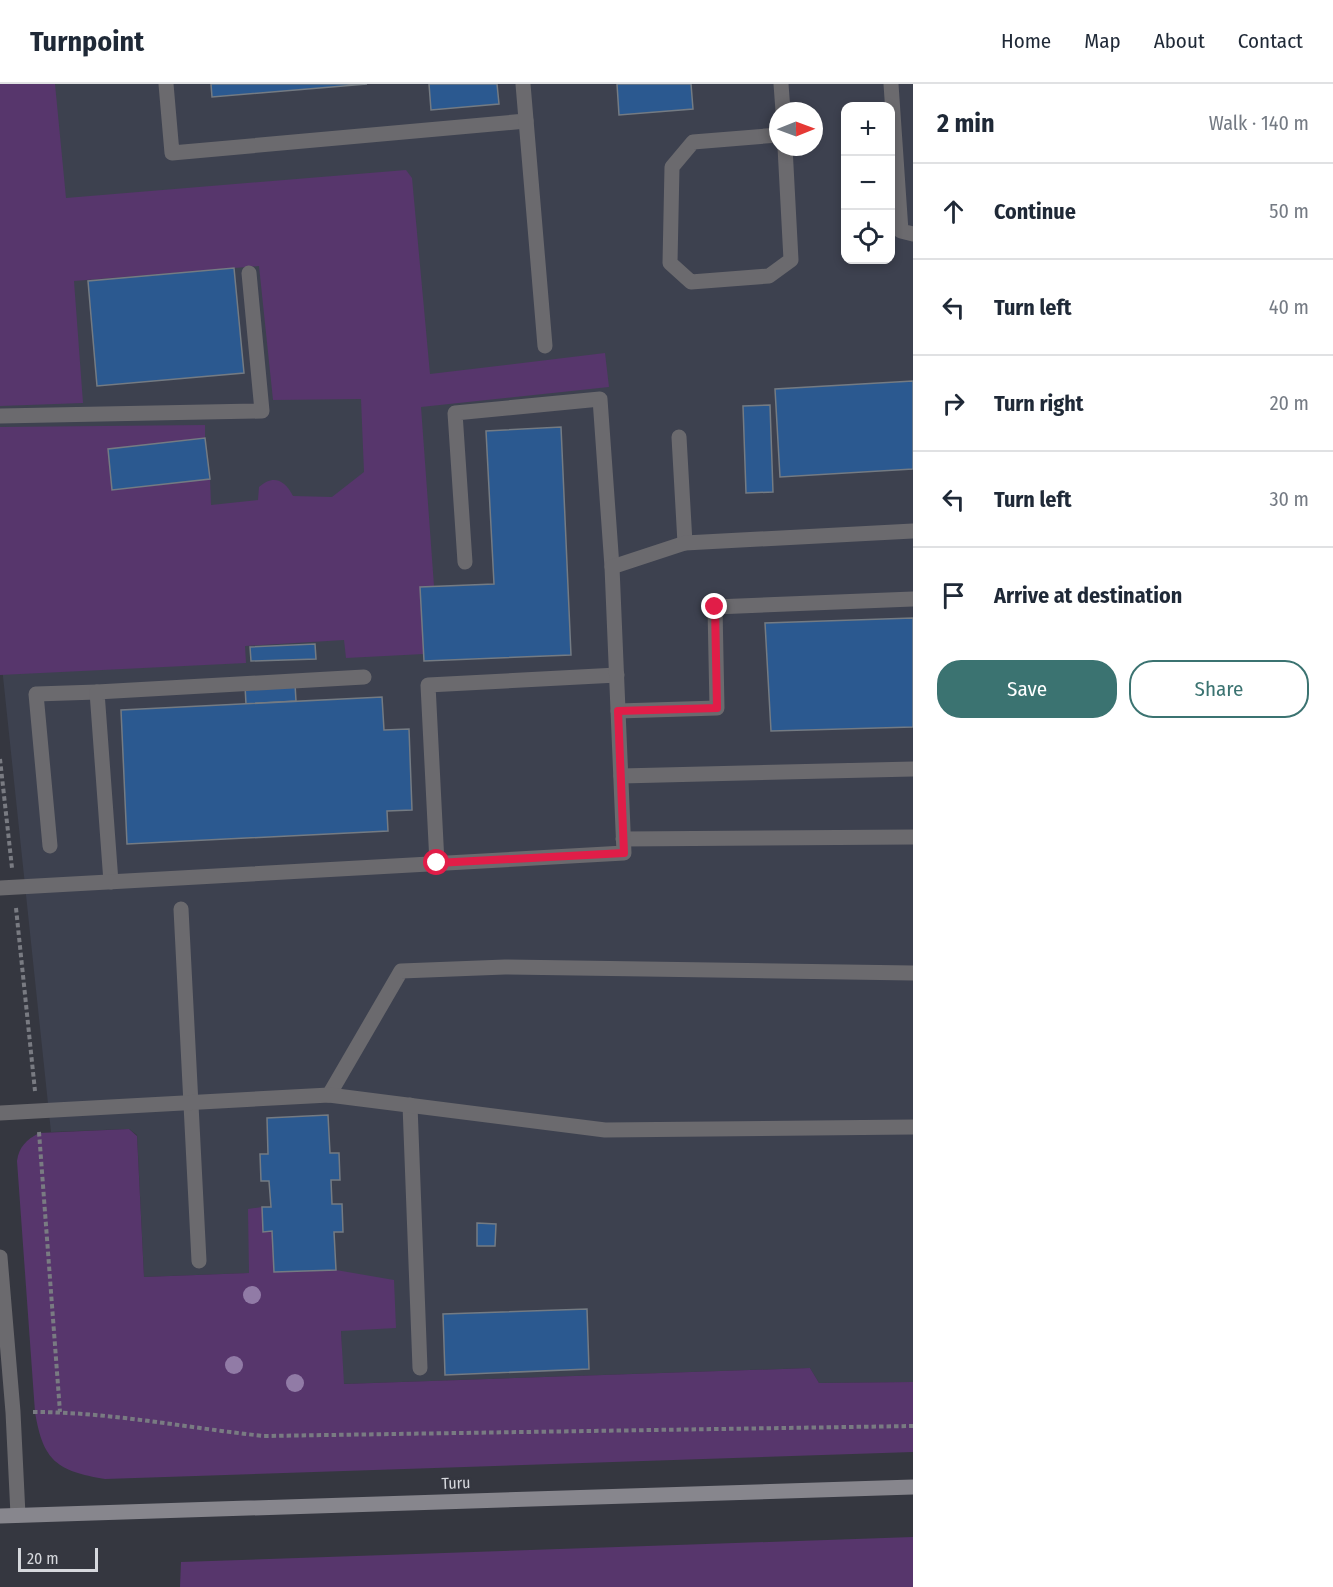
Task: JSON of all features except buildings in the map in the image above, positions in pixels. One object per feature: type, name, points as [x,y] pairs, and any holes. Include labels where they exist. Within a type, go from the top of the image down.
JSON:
[{"type":"main road","name":"Turu","points":[[0,1516],[913,1487]]},
{"type":"street","points":[[166,84],[172,153],[526,122]]},
{"type":"street","points":[[523,84],[544,346]]},
{"type":"street","points":[[782,84],[783,102]]},
{"type":"street","points":[[891,84],[901,231],[913,234]]},
{"type":"street","points":[[769,136],[693,142],[672,167],[670,263],[691,282],[769,276],[791,260],[785,156]]},
{"type":"street","points":[[0,416],[262,411],[249,273]]},
{"type":"street","points":[[7,887],[624,853],[612,567],[600,399],[455,413],[465,562]]},
{"type":"street","points":[[679,437],[685,543]]},
{"type":"street","points":[[612,567],[685,543],[913,531]]},
{"type":"street","points":[[618,711],[717,708],[715,607],[913,599]]},
{"type":"street","points":[[437,863],[428,685],[617,675]]},
{"type":"street","points":[[50,846],[36,694],[363,677]]},
{"type":"street","points":[[97,692],[111,882]]},
{"type":"street","points":[[621,776],[913,769]]},
{"type":"street","points":[[623,839],[913,837]]},
{"type":"street","points":[[181,909],[199,1261]]},
{"type":"street","points":[[329,1095],[401,971],[505,968],[913,973]]},
{"type":"street","points":[[0,1113],[329,1095],[605,1130],[913,1127]]},
{"type":"street","points":[[410,1105],[420,1368]]},
{"type":"street","points":[[0,1257],[3,1345],[14,1412],[18,1515]]},
{"type":"path","points":[[0,759],[7,887],[38,1110],[60,1412]]},
{"type":"path","points":[[14,1412],[60,1412],[264,1436],[913,1426]]},
{"type":"shaded area","points":[[0,84],[913,84],[913,1382],[819,1383],[810,1368],[343,1384],[341,1331],[274,1272],[144,1277],[137,1135],[129,1129],[51,1132],[0,648]]},
{"type":"shaded area","points":[[0,84],[55,84],[66,198],[406,170],[412,178],[430,374],[605,353],[609,387],[421,407],[434,586],[424,654],[346,658],[344,640],[245,646],[246,663],[0,675],[0,427],[205,425],[205,438],[108,450],[112,490],[210,479],[211,505],[258,500],[259,487],[274,480],[286,486],[293,496],[332,497],[364,472],[361,399],[273,400],[259,266],[74,281],[83,403],[0,406]]},
{"type":"shaded area","points":[[129,1129],[137,1136],[144,1277],[249,1273],[248,1209],[262,1207],[264,1232],[272,1231],[274,1272],[336,1270],[394,1280],[396,1328],[341,1331],[344,1384],[810,1368],[819,1383],[913,1382],[913,1452],[105,1479],[75,1472],[55,1461],[48,1453],[38,1429],[17,1161],[24,1144],[39,1133]]},
{"type":"shaded area","points":[[913,1537],[913,1587],[180,1587],[181,1562]]},
{"type":"route","points":[[437,863],[624,853],[618,711],[717,708],[715,607]]}]
